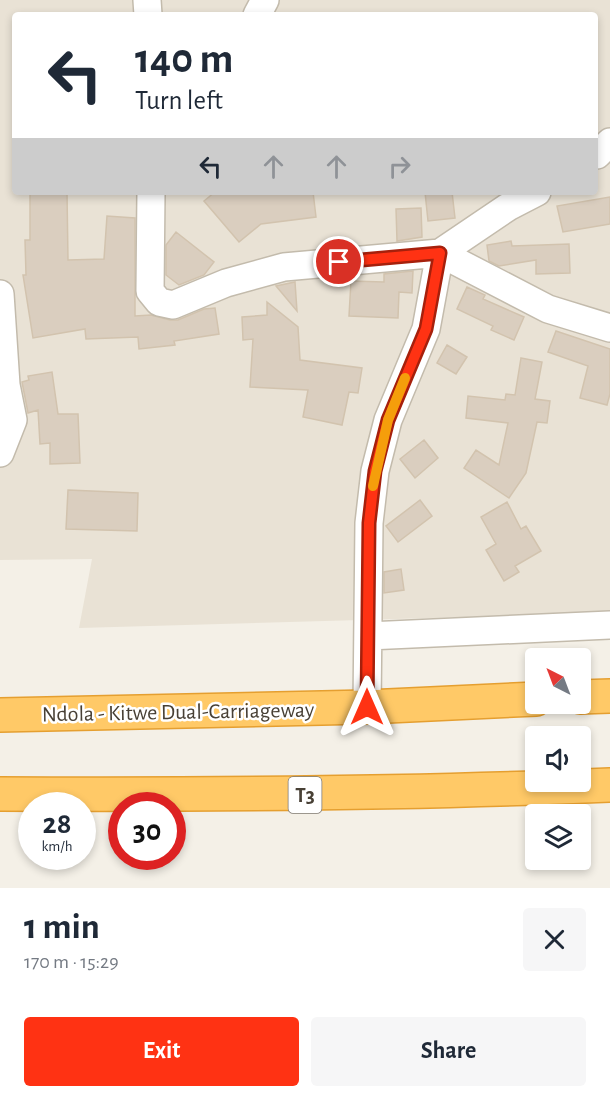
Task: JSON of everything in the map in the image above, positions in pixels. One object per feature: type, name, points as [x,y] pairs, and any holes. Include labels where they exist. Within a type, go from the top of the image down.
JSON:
[{"type":"highway","points":[[591,697],[610,696]]},
{"type":"highway","name":"Ndola - Kitwe Dual-Carriageway","points":[[0,715],[367,707],[525,700]]},
{"type":"highway","name":"T3","points":[[0,794],[313,795],[610,785]]},
{"type":"street","points":[[151,195],[150,291],[159,302],[173,305],[226,283],[284,267],[440,253],[508,207],[531,195]]},
{"type":"street","points":[[440,253],[548,309],[610,328]]},
{"type":"street","points":[[367,707],[369,523],[375,471],[388,420],[426,329],[440,253]]},
{"type":"street","points":[[0,294],[6,385],[13,420],[0,453]]},
{"type":"street","points":[[368,636],[610,625]]},
{"type":"shaded area","points":[[0,0],[610,0],[610,613],[79,628],[92,559],[0,560]]},
{"type":"building","points":[[30,195],[67,195],[68,260],[104,259],[107,216],[135,218],[135,316],[151,315],[178,320],[204,309],[215,308],[219,334],[174,341],[175,345],[139,349],[138,337],[86,339],[85,329],[33,338],[23,275],[26,275],[25,240],[30,240]]},
{"type":"building","points":[[211,195],[313,195],[316,217],[261,224],[239,242],[204,201]]},
{"type":"building","points":[[425,195],[452,195],[455,218],[428,221]]},
{"type":"building","points":[[610,197],[610,224],[563,232],[557,206]]},
{"type":"building","points":[[421,208],[422,237],[397,241],[396,209]]},
{"type":"building","points":[[176,232],[214,262],[204,275],[179,285],[166,275],[166,245]]},
{"type":"building","points":[[511,241],[512,246],[569,244],[570,273],[536,274],[536,260],[499,266],[489,261],[487,245]]},
{"type":"building","points":[[413,271],[412,293],[399,292],[398,318],[349,316],[351,281],[384,282],[384,274]]},
{"type":"building","points":[[295,282],[297,311],[276,286]]},
{"type":"building","points":[[467,287],[485,295],[483,299],[524,317],[514,340],[491,330],[493,326],[457,309]]},
{"type":"building","points":[[267,302],[298,327],[300,360],[362,368],[358,393],[349,392],[342,425],[303,417],[308,390],[250,387],[253,339],[243,340],[242,317],[267,315]]},
{"type":"building","points":[[556,331],[610,349],[610,394],[607,405],[580,398],[588,366],[548,352]]},
{"type":"building","points":[[447,345],[467,357],[456,374],[437,363]]},
{"type":"building","points":[[521,358],[542,362],[535,399],[550,401],[547,423],[537,422],[526,473],[509,498],[464,468],[476,450],[499,465],[508,423],[466,418],[468,396],[505,400],[506,394],[515,395]]},
{"type":"building","points":[[52,372],[58,414],[78,414],[80,463],[50,464],[50,443],[40,444],[38,410],[28,413],[22,382],[29,380],[28,376]]},
{"type":"building","points":[[424,440],[438,458],[415,478],[400,459]]},
{"type":"building","points":[[68,490],[138,493],[137,531],[66,529]]},
{"type":"building","points":[[420,500],[432,516],[398,542],[386,526]]},
{"type":"building","points":[[507,502],[521,529],[526,526],[541,551],[515,566],[519,572],[504,581],[486,550],[496,544],[481,517]]},
{"type":"building","points":[[401,569],[404,590],[384,593],[384,572]]},
{"type":"slow traffic","points":[[373,486],[388,420],[405,378]]},
{"type":"route","points":[[339,262],[440,253],[426,329],[388,420],[375,471],[369,523],[367,707]]}]
